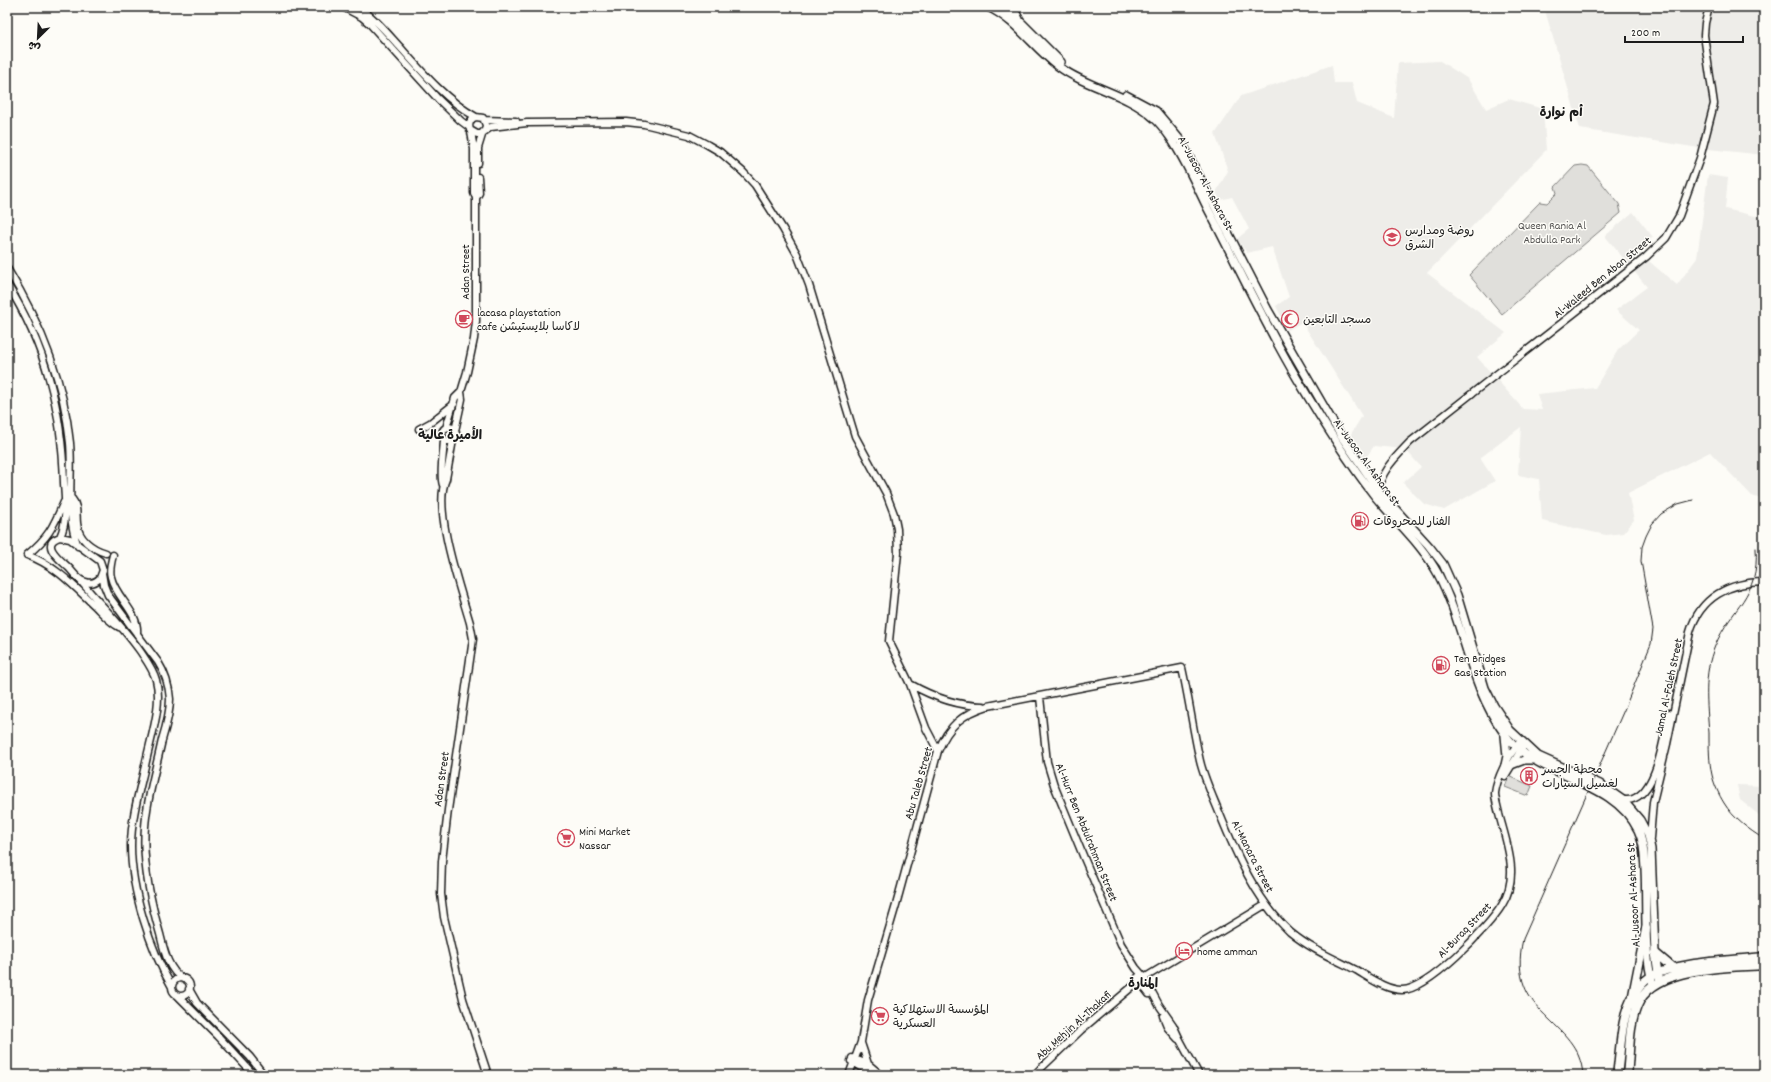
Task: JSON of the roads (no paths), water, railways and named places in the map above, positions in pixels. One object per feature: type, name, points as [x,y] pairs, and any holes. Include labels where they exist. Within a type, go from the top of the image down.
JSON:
[{"type":"highway","points":[[1618,1075],[1624,1026],[1633,995],[1646,929]]},
{"type":"highway","points":[[1655,953],[1674,969]]},
{"type":"highway","points":[[1633,995],[1654,975],[1674,969],[1693,965],[1764,957]]},
{"type":"highway","points":[[1627,1075],[1630,1034],[1635,1013],[1642,996],[1657,984],[1687,972],[1764,965]]},
{"type":"main road","name":"Al-Jusoor Al-Ashara St","points":[[988,7],[1005,10],[1021,22],[1061,62],[1085,76],[1150,107],[1156,111],[1175,132],[1199,173],[1268,310],[1338,438],[1379,491],[1429,546],[1443,564],[1459,602],[1485,688],[1520,746],[1533,760],[1608,797],[1619,806],[1634,823],[1640,836],[1644,851],[1646,929],[1654,975]]},
{"type":"main road","name":"Al-Jusoor Al-Ashara St","points":[[1005,10],[1058,66],[1071,74],[1141,108],[1156,119],[1170,137],[1298,380],[1338,438],[1372,492],[1421,550],[1437,572],[1448,596],[1483,697],[1504,734],[1520,746],[1542,759],[1600,784],[1623,800],[1640,820],[1650,842],[1655,953],[1654,975]]},
{"type":"main road","points":[[1504,734],[1508,765],[1524,760],[1533,760]]},
{"type":"main road","points":[[1654,975],[1657,984]]},
{"type":"street","points":[[343,7],[362,17],[370,24],[438,99],[477,134],[496,126],[527,122]]},
{"type":"street","name":"Al-Waleed Ben Aban Street","points":[[1379,491],[1379,484],[1385,472],[1410,442],[1419,434],[1646,257],[1663,242],[1671,232],[1685,204],[1714,104],[1704,35],[1709,7]]},
{"type":"street","points":[[359,8],[384,30],[442,91],[466,111],[476,117],[484,120],[527,122],[626,122],[644,124],[689,135],[720,152],[743,172],[767,202],[797,254],[809,285],[855,436],[886,493],[894,514],[897,529],[898,553],[889,641],[910,684],[926,728],[938,751]]},
{"type":"street","points":[[470,129],[470,121],[476,117]]},
{"type":"street","points":[[484,120],[486,125],[484,131]]},
{"type":"street","name":"Adan Street","points":[[446,428],[456,398],[461,392],[471,357],[475,327],[476,198],[474,193],[474,149],[470,129]]},
{"type":"street","name":"Adan Street","points":[[476,198],[479,193],[478,148],[484,131]]},
{"type":"street","points":[[7,268],[38,326],[50,354],[58,380],[69,437],[68,498],[65,522],[60,537]]},
{"type":"street","points":[[7,284],[35,335],[52,387],[62,437],[72,528],[78,546]]},
{"type":"street","name":"Adan Street","points":[[455,431],[462,399],[461,392]]},
{"type":"street","points":[[419,430],[454,404]]},
{"type":"street","points":[[450,427],[455,431],[456,436],[453,440],[448,441],[444,438],[443,432],[446,428],[450,427]]},
{"type":"street","name":"Adan Street","points":[[444,438],[441,479],[443,485],[442,507],[447,537],[473,639],[448,810],[442,860],[441,894],[444,917],[463,999],[488,1075]]},
{"type":"street","name":"Adan Street","points":[[443,485],[446,480],[453,440]]},
{"type":"street","name":"Al-Waleed Ben Aban Street","points":[[1369,478],[1377,478],[1385,472]]},
{"type":"street","points":[[68,498],[76,508],[79,533],[90,545],[109,554],[111,578],[135,621],[137,633]]},
{"type":"street","points":[[68,498],[48,535],[42,543],[26,555],[45,563],[60,573],[112,622],[125,630]]},
{"type":"street","points":[[254,1075],[218,1036],[173,992],[172,987],[158,960],[148,932],[134,878],[131,846],[135,810],[157,708],[157,684],[152,669],[125,630],[79,579],[52,552],[52,542],[60,537],[67,537],[100,561],[103,568],[102,573],[104,585],[108,595],[164,672],[169,688],[169,712],[148,803],[144,847],[148,882],[157,926],[171,967],[176,974],[188,983],[189,989],[197,1002],[250,1057],[264,1075]]},
{"type":"street","points":[[79,579],[86,582],[92,582],[98,580],[102,573]]},
{"type":"street","name":"Jamal Al-Faleh Street","points":[[1623,800],[1634,799],[1640,795],[1653,777],[1661,752],[1688,632],[1697,609],[1703,601],[1721,587],[1736,581],[1764,578]]},
{"type":"street","name":"Jamal Al-Faleh Street","points":[[1650,842],[1650,816],[1667,744],[1687,646],[1695,618],[1708,600],[1722,591],[1739,585],[1764,582]]},
{"type":"street","name":"Abu Taleb Street","points":[[849,1075],[861,1042],[861,1034],[868,1000],[896,905],[938,751],[943,740],[957,721],[967,714],[988,706],[1182,668]]},
{"type":"street","name":"Al-Manara Street","points":[[1182,668],[1200,760],[1208,787],[1234,848],[1265,905],[1292,933],[1304,941],[1392,989]]},
{"type":"street","points":[[910,684],[926,693],[951,702],[972,706],[988,706]]},
{"type":"street","name":"Al-Hurr Ben Abdulrahman Street","points":[[1040,697],[1047,762],[1054,785],[1121,944],[1143,981],[1176,1030],[1199,1075]]},
{"type":"street","name":"Al-Buraq Street","points":[[1392,989],[1401,990],[1414,988],[1429,979],[1469,943],[1492,919],[1509,892],[1512,874],[1497,806],[1500,789],[1508,765],[1520,746]]},
{"type":"street","points":[[131,846],[144,847]]},
{"type":"street","name":"Abu Mehjin Al-Thakafi","points":[[1034,1075],[1081,1030],[1127,992],[1154,973],[1265,905]]},
{"type":"street","points":[[172,987],[176,980],[183,979]]},
{"type":"street","points":[[177,995],[186,995],[189,989]]},
{"type":"street","name":"Abu Taleb Street","points":[[854,1060],[859,1036],[861,1034]]},
{"type":"street","points":[[861,1042],[868,1064]]},
{"type":"street","points":[[854,1060],[868,1064],[881,1075]]},
{"type":"street","points":[[854,1060],[875,1075]]},
{"type":"railway","points":[[1583,1075],[1579,1056],[1569,1040],[1533,1001],[1524,985],[1520,965],[1523,939],[1624,710],[1651,644],[1653,629],[1641,561],[1642,547],[1646,536],[1652,524],[1661,514],[1678,504],[1693,500]]},
{"type":"railway","points":[[1756,548],[1754,578],[1743,601],[1722,633],[1711,657],[1707,678],[1707,700],[1710,759],[1715,786],[1722,800],[1732,814],[1747,828],[1764,839]]},
{"type":"place","name":"روضة ومدارس الشرق","points":[[1392,237]]},
{"type":"place","name":"lacasa playstation cafe لاكاسا بلايستيشن","points":[[464,319]]},
{"type":"place","name":"مسجد التابعين","points":[[1290,319]]},
{"type":"place","name":"الفنار للمحروقات","points":[[1360,521]]},
{"type":"place","name":"Ten Bridges Gas Station","points":[[1441,665]]},
{"type":"place","name":"محطة الجسر لغسيل السيارات","points":[[1529,776]]},
{"type":"place","name":"Mini Market Nassar","points":[[566,838]]},
{"type":"place","name":"home amman","points":[[1184,951]]},
{"type":"place","name":"المؤسسة الاستهلاكية العسكرية","points":[[880,1016]]},
{"type":"district","name":"أم نوارة","points":[[1561,111]]},
{"type":"district","name":"الأميرة عالية","points":[[450,434]]},
{"type":"district","name":"المنارة","points":[[1143,982]]},
{"type":"park label","name":"Queen Rania Al Abdulla Park","points":[[1552,232]]}]
